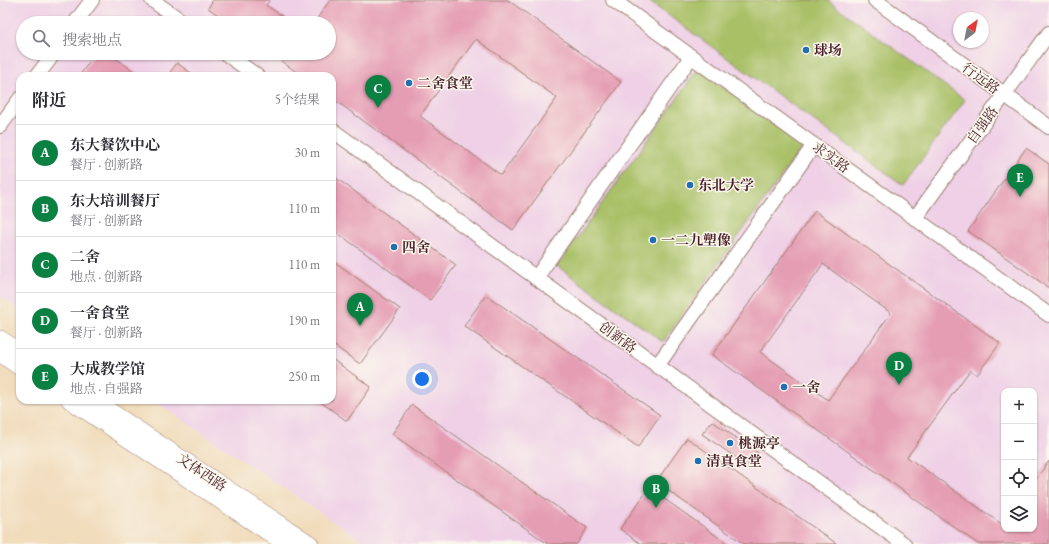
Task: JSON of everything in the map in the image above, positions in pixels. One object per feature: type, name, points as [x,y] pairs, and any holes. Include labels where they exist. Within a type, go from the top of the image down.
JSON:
[{"type":"street","points":[[80,16],[92,0]]},
{"type":"street","points":[[152,0],[174,16]]},
{"type":"street","name":"求实路","points":[[613,0],[1049,315]]},
{"type":"street","name":"行远路","points":[[875,0],[1049,127]]},
{"type":"street","name":"自强路","points":[[915,218],[1049,33]]},
{"type":"street","points":[[536,278],[691,57]]},
{"type":"street","points":[[40,72],[49,60]]},
{"type":"street","points":[[235,60],[251,72]]},
{"type":"street","points":[[0,126],[16,104]]},
{"type":"street","name":"创新路","points":[[336,133],[904,544]]},
{"type":"street","points":[[657,366],[814,145]]},
{"type":"street","points":[[0,339],[16,349]]},
{"type":"street","points":[[0,353],[16,364]]},
{"type":"street","name":"文体西路","points":[[76,404],[286,544]]},
{"type":"street","name":"文体西路","points":[[99,404],[310,544]]},
{"type":"shaded area","name":"东北大学","points":[[0,0],[1049,0],[1049,544],[367,544],[159,404],[336,404],[336,72],[16,72],[16,307],[1,297],[0,294]]},
{"type":"green space","name":"球场","points":[[647,0],[827,0],[965,100],[903,185]]},
{"type":"green space","points":[[698,69],[804,145],[663,342],[557,266]]},
{"type":"building","points":[[213,0],[270,0],[266,5],[282,16],[219,16],[208,8]]},
{"type":"building","points":[[330,0],[508,0],[621,82],[513,230],[336,101],[336,72],[296,72],[280,60],[336,60],[336,16],[319,16]],"holes":[[[476,39],[557,98],[501,175],[420,116]]]},
{"type":"building","points":[[91,60],[118,60],[135,72],[82,72]]},
{"type":"building","points":[[177,63],[189,72],[170,72]]},
{"type":"building","points":[[1026,148],[1049,164],[1049,288],[968,231]]},
{"type":"building","name":"四舍","points":[[336,178],[456,265],[430,300],[336,232]]},
{"type":"building","name":"一舍","points":[[815,211],[1000,343],[977,375],[970,370],[907,457],[1001,524],[1001,532],[1037,532],[1037,478],[1049,461],[1049,544],[978,544],[712,355]],"holes":[[[823,264],[891,313],[828,400],[760,352]]]},
{"type":"building","points":[[336,263],[400,309],[360,364],[336,347]]},
{"type":"building","points":[[486,295],[660,415],[638,447],[464,326]]},
{"type":"building","points":[[336,362],[371,387],[347,421],[324,404],[336,404]]},
{"type":"building","points":[[412,405],[587,528],[577,544],[548,544],[392,434]]},
{"type":"building","name":"桃源亭","points":[[712,421],[758,453],[748,466],[702,434]]},
{"type":"building","points":[[687,438],[837,544],[744,544],[656,482]]},
{"type":"building","points":[[649,488],[728,544],[641,544],[620,529]]},
{"type":"place","name":"球场","points":[[806,50]]},
{"type":"place","name":"二舍食堂","points":[[409,83]]},
{"type":"place","name":"二舍","points":[[378,108]]},
{"type":"place","name":"东北大学","points":[[690,185]]},
{"type":"place","name":"大成教学馆","points":[[1020,197]]},
{"type":"place","name":"一二九塑像","points":[[653,240]]},
{"type":"place","name":"四舍","points":[[394,247]]},
{"type":"place","name":"东大餐饮中心","points":[[360,326]]},
{"type":"place","name":"一舍食堂","points":[[899,385]]},
{"type":"place","name":"一舍","points":[[784,387]]},
{"type":"place","name":"桃源亭","points":[[730,443]]},
{"type":"place","name":"清真食堂","points":[[698,461]]},
{"type":"place","name":"东大培训餐厅","points":[[656,508]]}]
